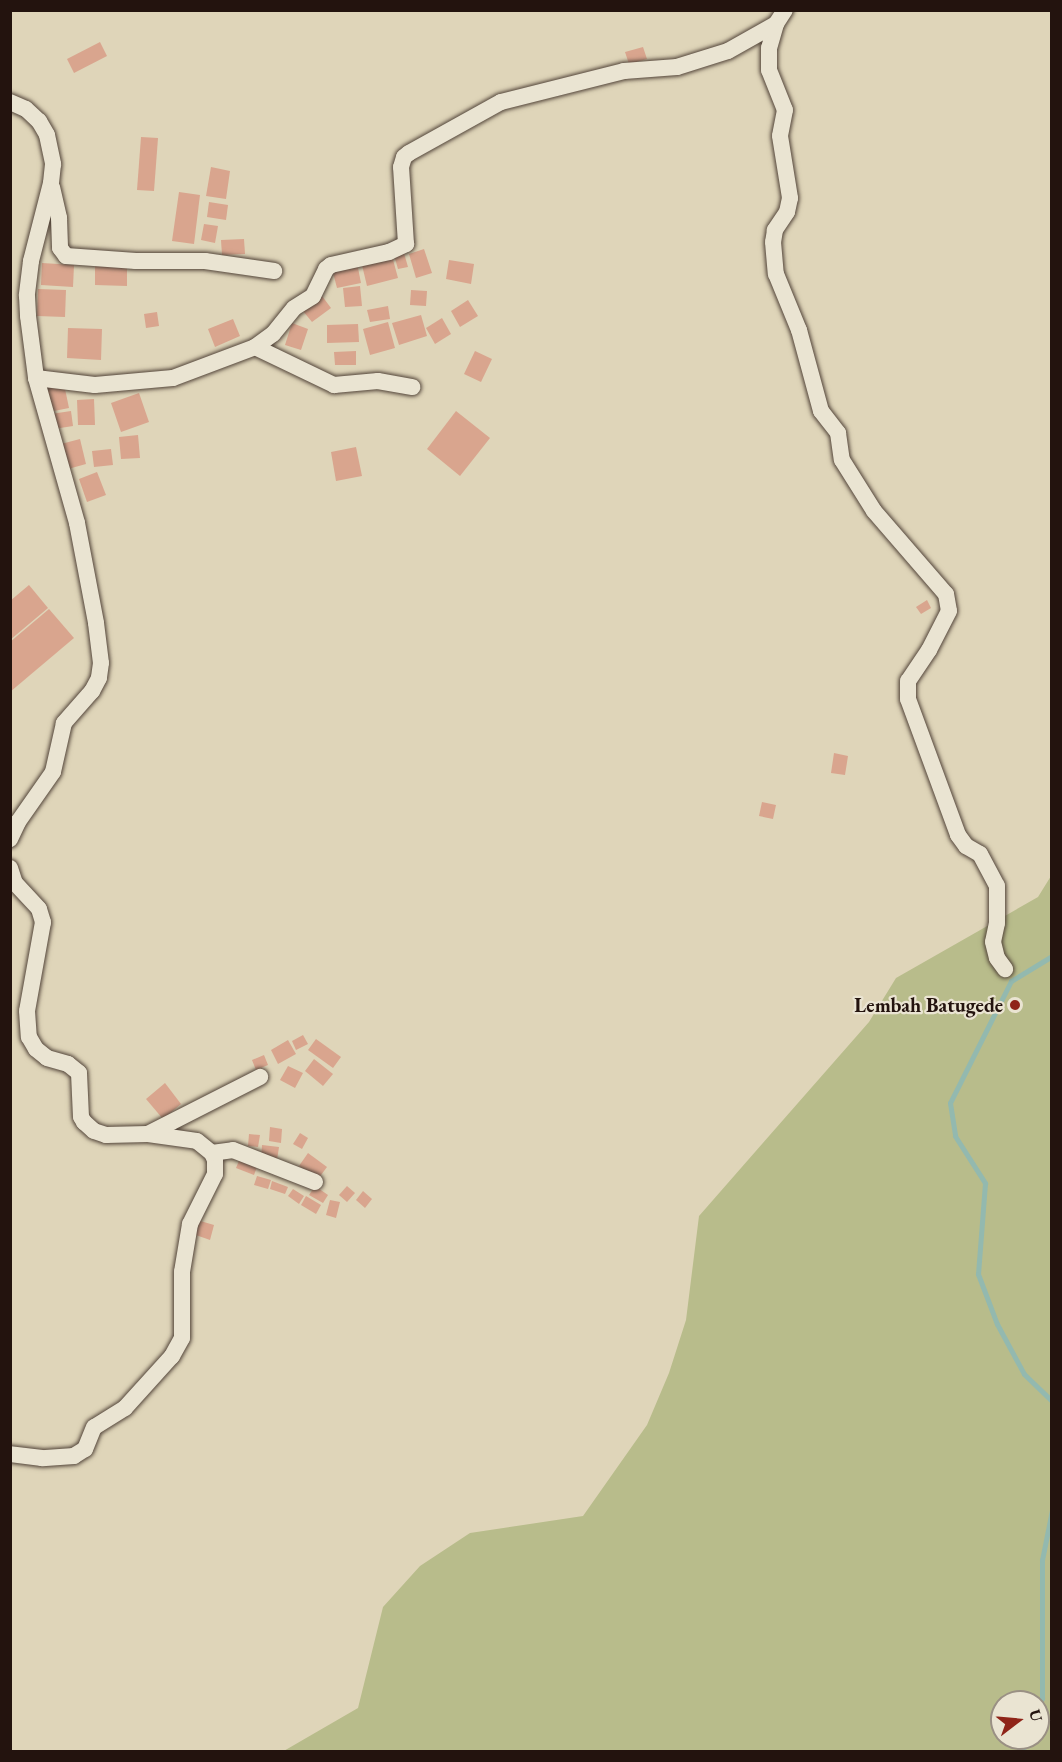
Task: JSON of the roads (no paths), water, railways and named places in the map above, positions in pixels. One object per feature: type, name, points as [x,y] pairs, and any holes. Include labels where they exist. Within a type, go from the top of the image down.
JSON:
[{"type":"street","points":[[36,378],[95,385],[173,378],[255,347],[273,334],[294,308],[313,296],[326,269],[331,265],[389,252],[406,244],[401,167],[404,158],[409,153],[501,102],[624,71],[677,67],[728,51],[781,17]]},
{"type":"street","points":[[781,17],[769,48],[769,70],[785,110],[780,136],[790,198],[787,212],[775,230],[773,242],[776,274],[799,330],[821,411],[838,434],[842,460],[869,504],[946,594],[949,611],[929,650],[908,681],[908,699],[958,835],[966,846],[980,854],[997,886],[997,923],[993,942],[997,958],[1005,969]]},
{"type":"street","points":[[10,102],[26,109],[39,121],[46,135],[53,164],[51,183],[31,261],[27,296],[36,378],[77,523],[96,622],[101,663],[99,678],[92,691],[64,723],[53,772],[18,822],[10,839]]},
{"type":"street","points":[[51,183],[59,218],[60,248],[66,256],[136,261],[205,261],[274,271]]},
{"type":"street","points":[[255,347],[334,385],[378,381],[412,387]]},
{"type":"street","points":[[10,868],[15,883],[39,909],[43,922],[27,1011],[29,1037],[36,1049],[46,1058],[68,1064],[79,1073],[81,1117],[94,1131],[106,1136],[148,1134],[197,1142],[213,1153],[233,1150],[315,1182]]},
{"type":"street","points":[[148,1134],[260,1077]]},
{"type":"street","points":[[10,1454],[42,1458],[74,1456],[85,1449],[94,1427],[125,1408],[172,1356],[182,1338],[182,1272],[190,1224],[215,1174],[213,1153]]},
{"type":"waterway","points":[[1052,956],[1011,981],[950,1103],[955,1136],[985,1183],[978,1274],[997,1324],[1024,1374],[1052,1401]]},
{"type":"waterway","points":[[1042,1690],[1042,1560],[1052,1510]]},
{"type":"place","name":"Lembah Batugede","points":[[1015,1005]]}]
